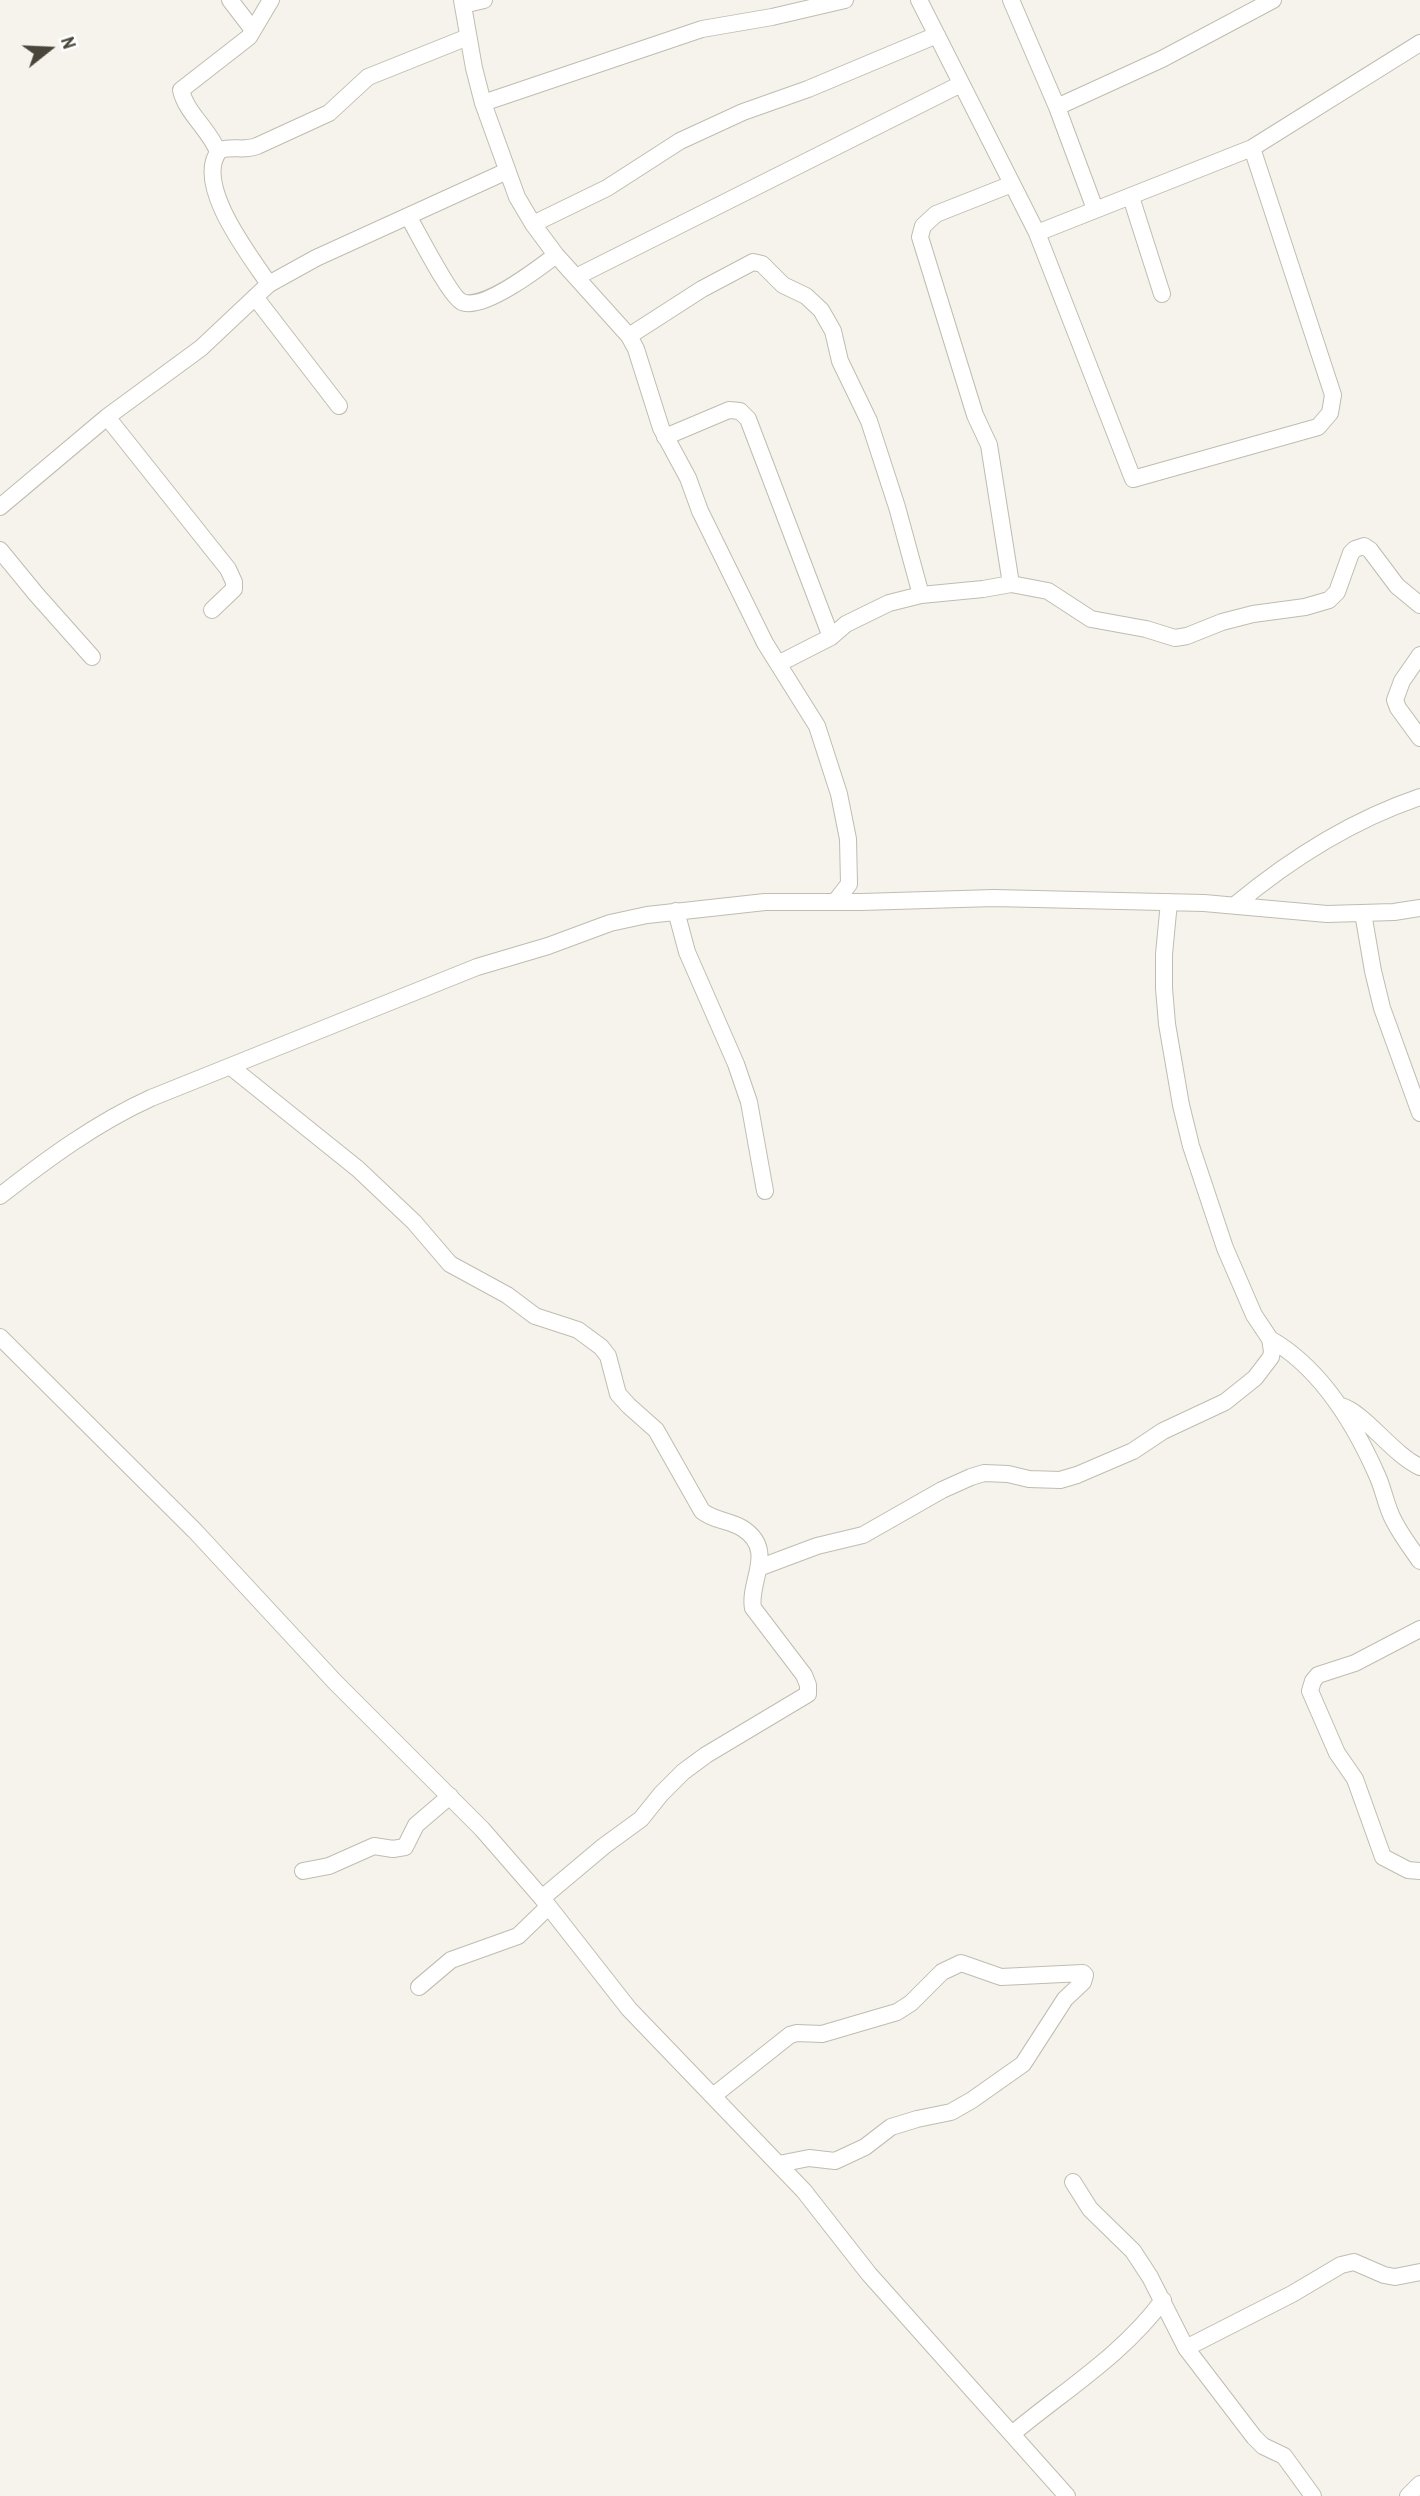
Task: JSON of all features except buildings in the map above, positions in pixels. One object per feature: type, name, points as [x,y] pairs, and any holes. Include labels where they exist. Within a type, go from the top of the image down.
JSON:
[{"type":"street","points":[[230,0],[253,30]]},
{"type":"street","points":[[218,152],[214,140],[184,100],[181,90],[249,37],[271,0]]},
{"type":"street","points":[[484,0],[462,3],[483,103],[517,197],[556,255],[629,336],[636,349],[666,437],[688,478],[700,511],[778,664],[817,726],[845,820],[850,863],[849,884],[835,902]]},
{"type":"street","points":[[483,103],[702,29],[772,17],[845,0]]},
{"type":"street","points":[[919,0],[1037,233],[1133,479],[1318,427],[1331,413],[1333,395],[1252,148]]},
{"type":"street","points":[[1010,0],[1057,107],[1095,209]]},
{"type":"street","points":[[1057,107],[1162,59],[1273,0]]},
{"type":"street","points":[[533,224],[607,188],[680,141],[743,112],[808,89],[937,35]]},
{"type":"street","points":[[269,284],[247,253],[215,192],[212,172],[218,152],[227,148],[248,149],[302,126],[329,113],[368,77],[468,37]]},
{"type":"street","points":[[1037,233],[1252,148],[1420,43]]},
{"type":"street","points":[[576,277],[961,84]]},
{"type":"street","points":[[0,507],[107,417],[201,348],[269,284],[316,258],[507,171]]},
{"type":"street","points":[[1011,584],[989,445],[975,415],[920,237],[923,226],[936,215],[1012,184]]},
{"type":"street","points":[[1131,197],[1162,294]]},
{"type":"street","points":[[408,216],[452,292],[463,303],[471,304],[495,295],[556,255]]},
{"type":"street","points":[[629,336],[702,289],[753,262],[762,264],[783,285],[806,296],[821,310],[833,331],[840,361],[869,421],[921,595]]},
{"type":"street","points":[[255,297],[339,407]]},
{"type":"street","points":[[666,437],[729,410],[740,411],[748,419],[831,637]]},
{"type":"street","points":[[107,417],[228,569],[234,589],[212,610]]},
{"type":"street","points":[[778,664],[831,637],[846,624],[889,603],[921,595],[1011,584],[1048,591],[1091,619],[1178,638],[1222,621],[1305,607],[1329,600],[1337,592],[1351,553],[1364,546],[1405,594],[1420,605]]},
{"type":"street","points":[[0,550],[92,657]]},
{"type":"street","points":[[1420,656],[1402,681],[1395,700],[1420,738]]},
{"type":"street","points":[[1235,905],[1290,863],[1325,841],[1375,815],[1420,797]]},
{"type":"street","points":[[849,884],[861,902]]},
{"type":"street","points":[[0,1196],[33,1170],[121,1112],[477,967],[548,946],[610,923],[676,911],[765,902],[994,898],[1235,905],[1327,914],[1394,912],[1420,908]]},
{"type":"street","points":[[761,1567],[817,1546],[863,1535],[942,1490],[971,1477],[984,1473],[1060,1480],[1133,1451],[1163,1431],[1225,1402],[1255,1378],[1271,1357],[1270,1339],[1254,1315],[1225,1248],[1191,1146],[1181,1105],[1167,1024],[1164,988],[1169,902]]},
{"type":"street","points":[[676,911],[687,951],[736,1064],[749,1102],[765,1191]]},
{"type":"street","points":[[1363,914],[1382,1008],[1420,1113]]},
{"type":"street","points":[[231,1067],[358,1169],[414,1222],[450,1264],[507,1295],[536,1316],[578,1330],[601,1347],[608,1356],[618,1394],[656,1430],[702,1511],[710,1517],[741,1528],[757,1545],[761,1567],[752,1595],[753,1608],[804,1675],[808,1685],[808,1695],[706,1755],[683,1772],[641,1819],[604,1846],[545,1903],[518,1936],[451,1961],[419,1987]]},
{"type":"street","points":[[1270,1339],[1308,1366],[1338,1405],[1377,1475],[1394,1522],[1420,1561]]},
{"type":"street","points":[[1,1341],[195,1531],[335,1682],[482,1829],[629,2009],[804,2191],[869,2274],[1067,2496]]},
{"type":"street","points":[[1338,1405],[1345,1407],[1407,1460],[1420,1467]]},
{"type":"street","points":[[1420,1629],[1355,1663],[1318,1675],[1312,1681],[1310,1691],[1337,1753],[1350,1768],[1355,1779],[1383,1857],[1408,1870],[1420,1871]]},
{"type":"street","points":[[303,1871],[329,1866],[374,1846],[393,1849],[405,1847],[416,1825],[450,1796]]},
{"type":"street","points":[[713,2096],[790,2035],[822,2034],[897,2011],[911,2003],[931,1981],[951,1966],[968,1964],[1001,1977],[1058,1973],[1085,1975],[1083,1982],[1065,1999],[1023,2064],[972,2100],[951,2112],[891,2127],[865,2147],[835,2161],[809,2158],[779,2164]]},
{"type":"street","points":[[1073,2182],[1090,2209],[1133,2251],[1163,2300],[1186,2348],[1254,2437],[1263,2446],[1284,2456],[1313,2496]]},
{"type":"street","points":[[1186,2348],[1292,2294],[1341,2265],[1354,2262],[1395,2277],[1420,2272]]},
{"type":"street","points":[[1012,2434],[1106,2358],[1151,2317],[1163,2300]]},
{"type":"street","points":[[1408,2496],[1420,2484]]}]
